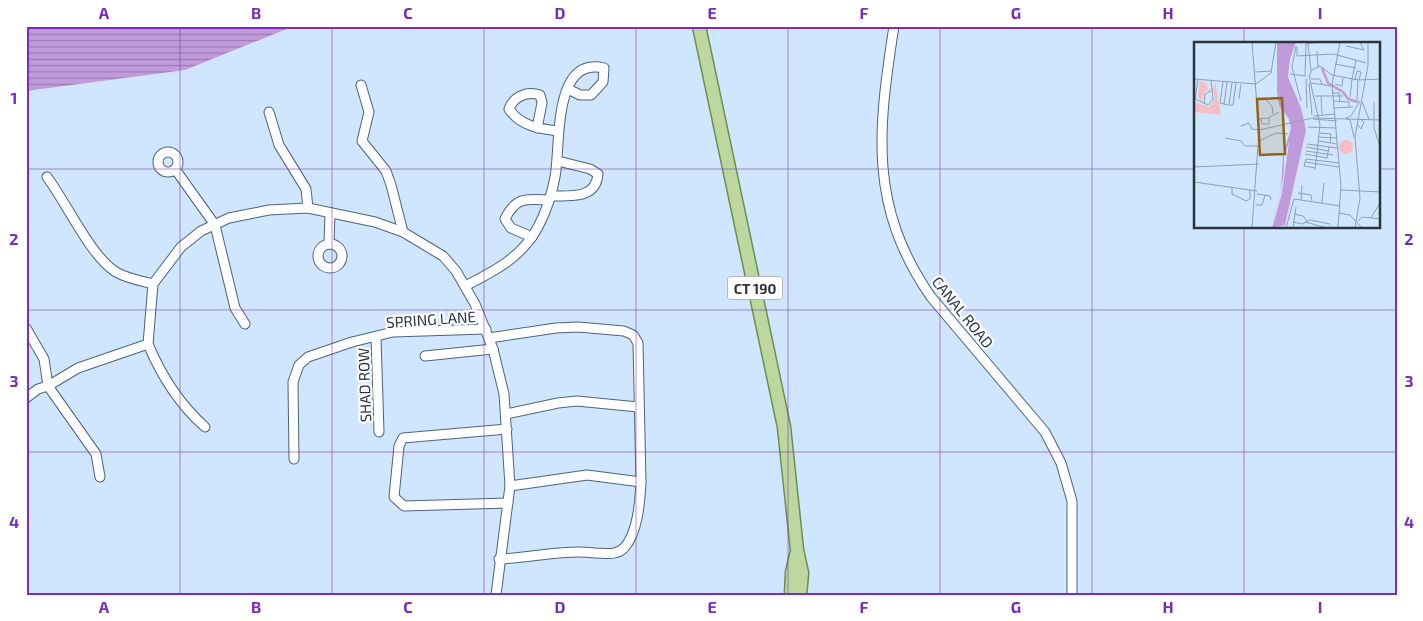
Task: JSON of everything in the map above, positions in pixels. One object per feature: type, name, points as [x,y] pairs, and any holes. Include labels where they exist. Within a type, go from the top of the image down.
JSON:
[{"type":"main road","name":"CT 190","points":[[699,26],[781,410],[790,470],[797,550],[802,573],[800,595]]},
{"type":"main road","name":"CT 190","points":[[791,595],[792,573],[797,550]]},
{"type":"street","name":"CANAL ROAD","points":[[894,26],[884,94],[881,139],[882,174],[891,213],[902,246],[922,284],[1045,432],[1061,464],[1072,501],[1072,595]]},
{"type":"street","points":[[361,85],[369,112],[362,141],[386,170],[392,185],[403,232]]},
{"type":"street","points":[[465,286],[496,270],[515,257],[532,237],[550,198],[558,161],[558,131],[568,90]]},
{"type":"street","points":[[269,112],[278,145],[306,189],[308,208]]},
{"type":"street","points":[[537,128],[558,131]]},
{"type":"street","points":[[532,237],[511,228],[505,219],[510,208],[518,202],[528,199],[583,194],[592,190],[597,183],[598,174],[590,169],[558,161]]},
{"type":"street","points":[[175,169],[215,225],[235,308],[245,324]]},
{"type":"street","points":[[47,177],[62,196],[92,247],[115,272],[153,284]]},
{"type":"street","points":[[204,427],[188,413],[158,368],[148,344],[153,284],[181,247],[201,231],[249,213],[308,208],[375,222],[403,232],[443,256],[456,271],[465,286],[494,349],[499,368],[506,414],[510,486],[499,559],[496,595]]},
{"type":"street","points":[[329,244],[330,213]]},
{"type":"street","name":"SPRING LANE","points":[[294,459],[293,382],[299,365],[308,357],[376,337],[407,331],[487,334],[578,327],[624,331],[632,335],[638,344],[641,482],[640,502],[628,542],[617,553],[573,552],[528,558],[499,559]]},
{"type":"street","points":[[26,328],[44,359],[48,386],[96,454],[100,477]]},
{"type":"street","name":"SHAD ROW","points":[[376,337],[379,432]]},
{"type":"street","points":[[26,398],[38,389],[48,386],[78,368],[148,344]]},
{"type":"street","points":[[425,356],[494,349]]},
{"type":"street","points":[[506,414],[577,401],[638,407]]},
{"type":"street","points":[[507,429],[403,438],[399,446],[394,497],[404,506],[508,503]]},
{"type":"street","points":[[510,486],[587,475],[641,482]]},
{"type":"shaded area","points":[[26,26],[294,26],[185,70],[26,91]]}]
